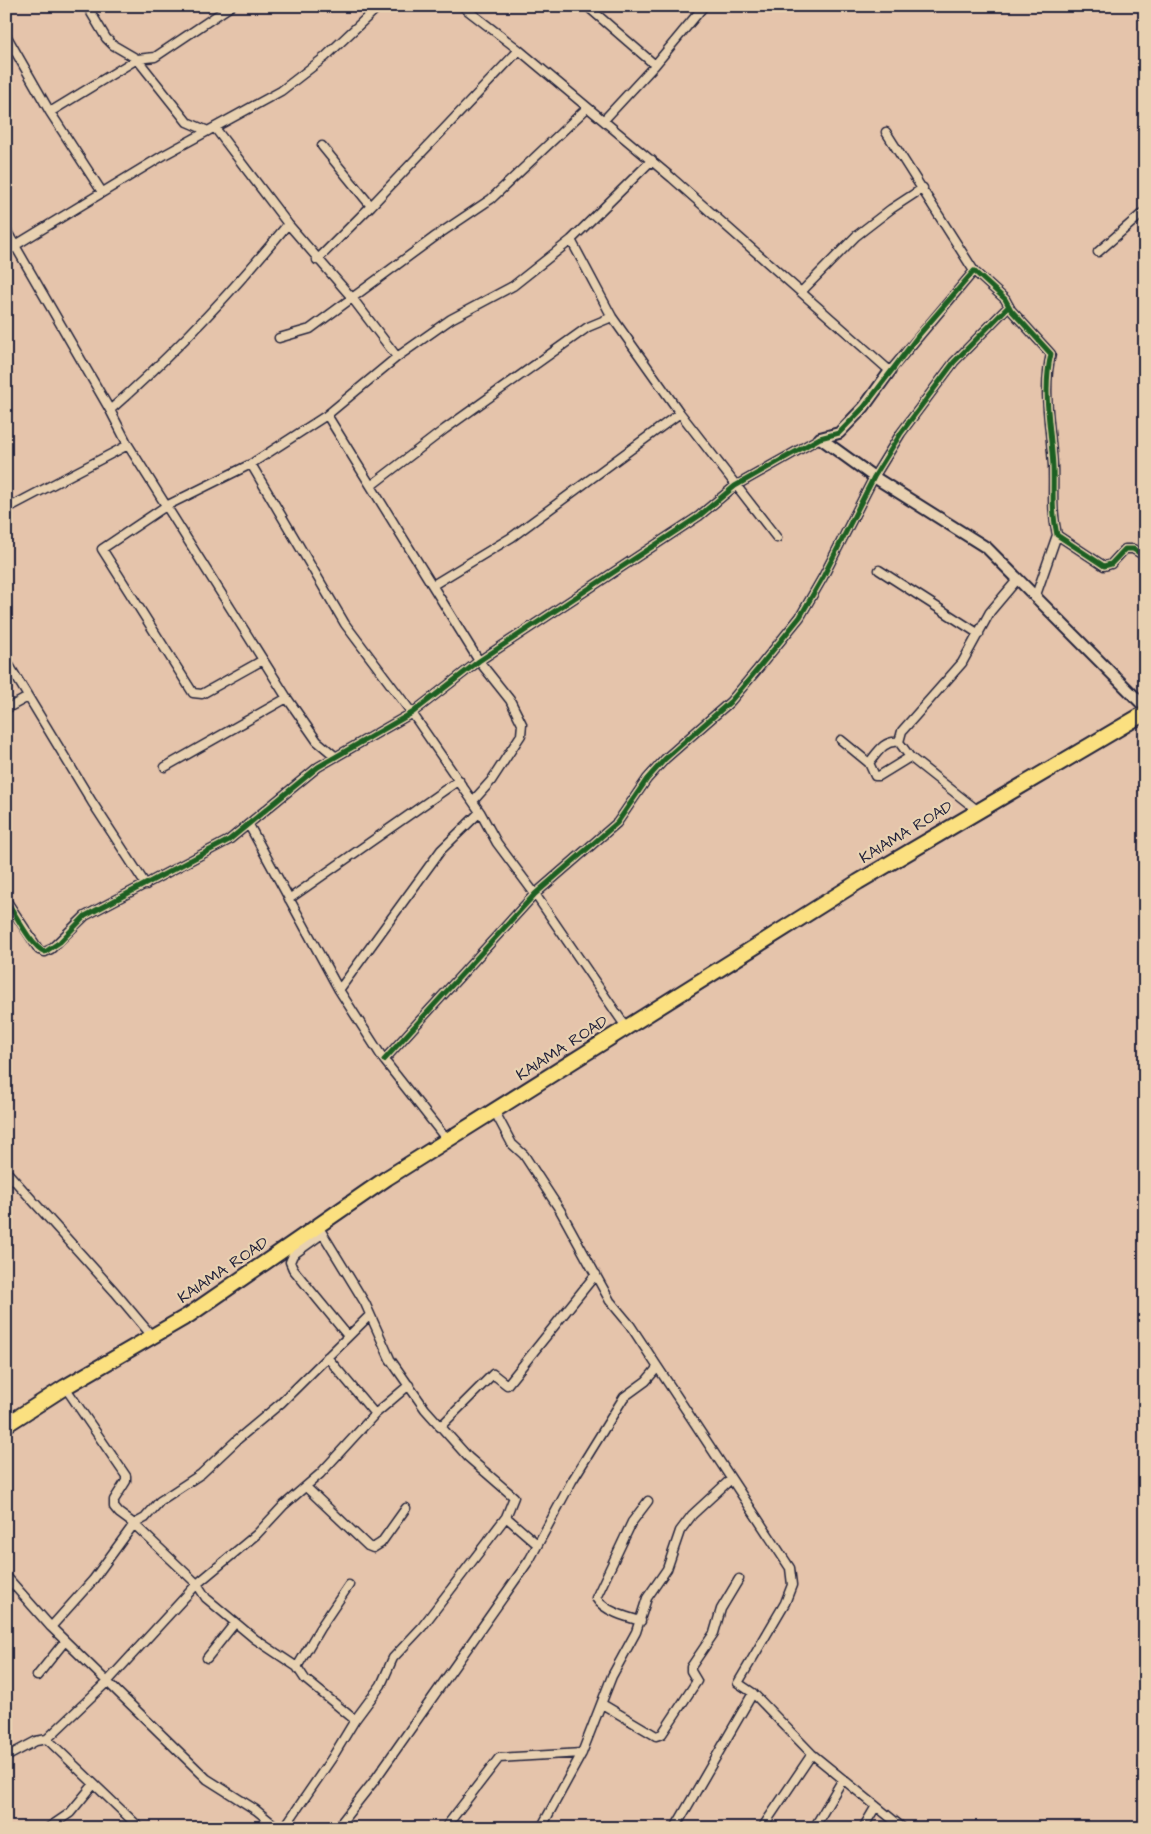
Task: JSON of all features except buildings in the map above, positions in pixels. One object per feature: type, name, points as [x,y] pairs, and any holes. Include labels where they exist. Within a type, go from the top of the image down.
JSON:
[{"type":"highway","name":"KAIAMA ROAD","points":[[6,1425],[65,1387],[189,1315],[320,1230],[387,1178],[626,1027],[866,877],[977,810],[1145,713]]},
{"type":"street","points":[[87,6],[113,46],[137,59],[186,122],[212,129],[317,260],[353,299],[397,357]]},
{"type":"street","points":[[50,112],[137,59],[155,57],[231,6]]},
{"type":"street","points":[[6,251],[102,192],[281,91],[325,57],[379,6]]},
{"type":"street","points":[[462,6],[519,50],[652,160],[890,371]]},
{"type":"street","points":[[587,6],[655,65]]},
{"type":"street","points":[[604,120],[655,65],[704,6]]},
{"type":"street","points":[[6,36],[50,112],[102,192]]},
{"type":"street","points":[[317,260],[519,50]]},
{"type":"street","points":[[279,338],[310,329],[491,198],[587,108]]},
{"type":"street","points":[[886,132],[974,271],[1005,299],[1051,354],[1046,388],[1053,468],[1052,511],[1057,535],[1035,598]]},
{"type":"street","points":[[322,146],[371,206]]},
{"type":"street","points":[[263,660],[202,694],[193,693],[183,680],[102,549],[166,506],[251,464],[327,414],[397,357],[451,319],[513,286],[570,240],[652,160]]},
{"type":"street","points":[[802,291],[856,236],[891,209],[923,188]]},
{"type":"street","points":[[1098,252],[1145,211]]},
{"type":"street","points":[[110,410],[164,363],[252,268],[288,224]]},
{"type":"street","points":[[6,230],[110,410],[128,445],[166,506],[287,698],[317,741],[336,757]]},
{"type":"street","points":[[570,240],[612,317],[680,413],[777,538]]},
{"type":"street","points":[[6,900],[39,950],[45,952],[60,942],[85,916],[229,840],[268,806],[318,767],[412,713],[479,661],[699,516],[735,486],[820,438],[839,433],[864,407],[890,371],[974,271]]},
{"type":"street","points":[[384,1060],[535,894],[617,823],[647,779],[665,759],[730,702],[800,617],[824,577],[874,476],[901,432],[954,362],[1009,306]]},
{"type":"street","points":[[372,485],[445,429],[588,327],[612,317]]},
{"type":"street","points":[[433,585],[512,537],[680,413]]},
{"type":"street","points":[[327,414],[479,661],[510,700],[522,724],[522,730],[492,781],[473,801]]},
{"type":"street","points":[[820,438],[874,476],[987,548],[1145,707]]},
{"type":"street","points":[[6,509],[128,445]]},
{"type":"street","points":[[251,464],[345,624],[412,713],[459,780],[497,843],[535,894],[626,1027]]},
{"type":"street","points":[[1057,535],[1104,566],[1111,564],[1125,550],[1133,550],[1145,556]]},
{"type":"street","points":[[880,570],[979,634]]},
{"type":"street","points":[[898,742],[902,731],[962,663],[990,612],[1017,580]]},
{"type":"street","points":[[6,660],[146,885]]},
{"type":"street","points":[[6,708],[28,697]]},
{"type":"street","points":[[165,767],[287,698]]},
{"type":"street","points":[[841,740],[869,763],[872,773],[879,776],[910,757]]},
{"type":"street","points":[[869,763],[884,745],[891,741],[898,742],[910,757],[977,810]]},
{"type":"street","points":[[289,899],[459,780]]},
{"type":"street","points":[[339,990],[441,850],[480,812]]},
{"type":"street","points":[[248,824],[339,990],[384,1060],[447,1140]]},
{"type":"street","points":[[494,1112],[512,1144],[524,1154],[560,1210],[610,1301],[630,1325],[790,1568],[792,1585],[785,1603],[738,1683],[752,1694],[812,1754],[903,1828]]},
{"type":"street","points":[[6,1172],[116,1292],[152,1336]]},
{"type":"street","points":[[284,1828],[381,1684],[393,1658],[422,1626],[506,1516],[514,1497],[468,1457],[440,1427],[408,1385],[390,1359],[370,1315],[320,1230],[293,1255],[290,1262],[293,1269],[348,1336]]},
{"type":"street","points":[[440,1427],[493,1374],[507,1385],[596,1274]]},
{"type":"street","points":[[51,1627],[93,1580],[134,1524],[145,1518],[160,1501],[201,1474],[238,1439],[281,1404],[370,1315]]},
{"type":"street","points":[[327,1357],[375,1414]]},
{"type":"street","points":[[337,1828],[374,1781],[530,1559],[624,1397],[646,1381],[657,1368]]},
{"type":"street","points":[[6,1757],[36,1741],[47,1739],[108,1681],[197,1584],[257,1534],[284,1505],[306,1487],[375,1414],[408,1385]]},
{"type":"street","points":[[65,1387],[124,1471],[126,1481],[114,1500],[114,1507],[197,1584],[206,1598],[235,1623],[297,1667],[305,1679],[355,1720]]},
{"type":"street","points":[[541,1828],[582,1753],[612,1676],[641,1621],[646,1598],[667,1569],[685,1523],[731,1479]]},
{"type":"street","points":[[306,1487],[368,1546],[373,1548],[381,1542],[406,1508]]},
{"type":"street","points":[[641,1621],[624,1616],[599,1603],[596,1598],[632,1522],[648,1501]]},
{"type":"street","points":[[506,1516],[537,1544]]},
{"type":"street","points":[[6,1576],[51,1627],[207,1779],[256,1810],[278,1828]]},
{"type":"street","points":[[602,1704],[656,1736],[662,1734],[697,1681],[691,1671],[691,1667],[714,1634],[721,1609],[739,1579]]},
{"type":"street","points":[[297,1667],[349,1585]]},
{"type":"street","points":[[207,1658],[235,1623]]},
{"type":"street","points":[[37,1676],[65,1641]]},
{"type":"street","points":[[675,1828],[752,1694]]},
{"type":"street","points":[[47,1739],[140,1828]]},
{"type":"street","points":[[445,1828],[499,1758],[582,1753]]},
{"type":"street","points":[[762,1828],[812,1754]]},
{"type":"street","points":[[814,1828],[843,1780]]},
{"type":"street","points":[[48,1828],[70,1813],[94,1784]]},
{"type":"street","points":[[863,1828],[876,1806]]},
{"type":"cycle path","points":[[6,900],[34,944],[45,952],[60,942],[85,916],[229,840],[318,767],[412,713],[479,661],[699,516],[735,486],[820,438],[839,433],[864,407],[918,336],[974,271],[1005,299],[1011,310],[1051,354],[1048,368],[1047,396],[1053,466],[1053,508],[1057,535],[1104,566],[1111,564],[1125,549],[1133,549],[1145,556]]},
{"type":"cycle path","points":[[384,1060],[535,894],[617,823],[647,779],[665,759],[730,702],[757,670],[800,617],[823,577],[874,477],[901,433],[954,362],[1009,306]]}]
